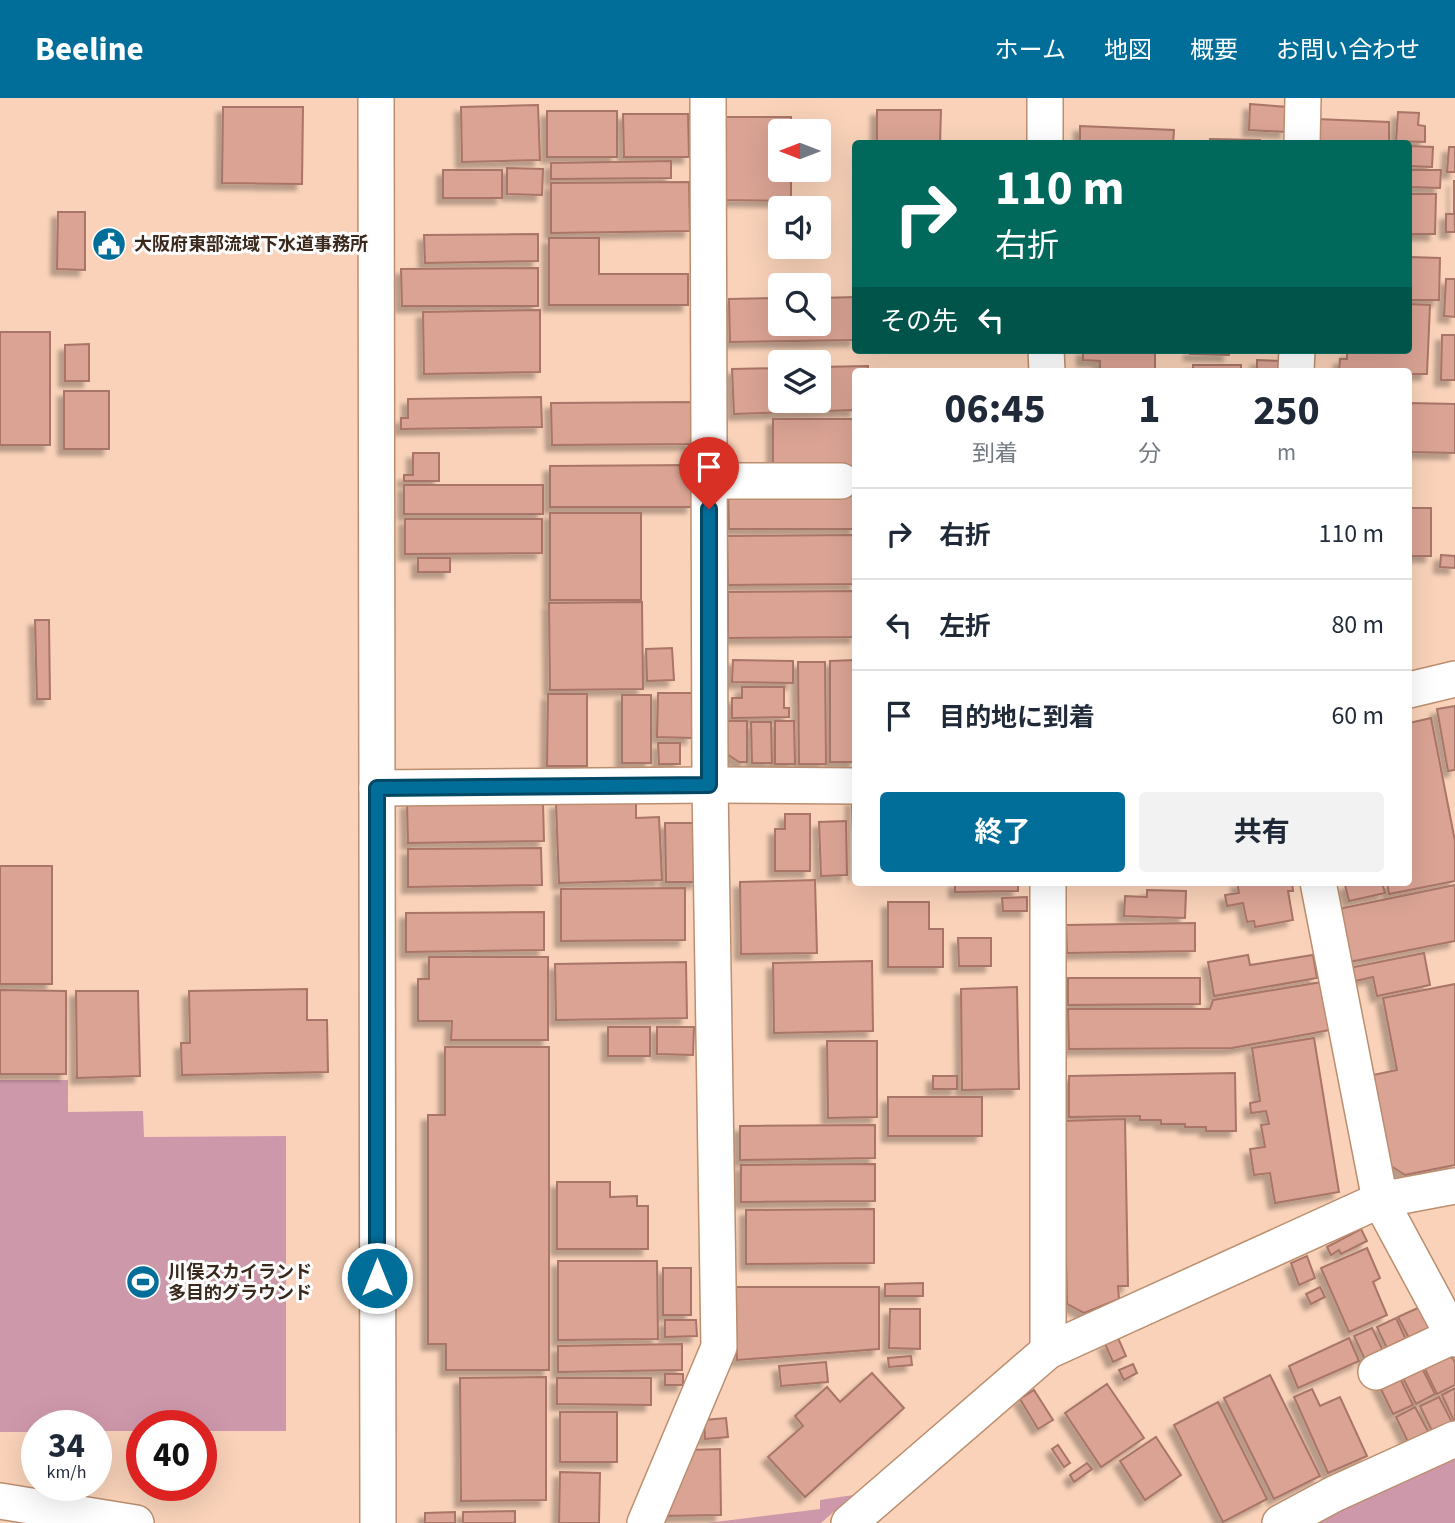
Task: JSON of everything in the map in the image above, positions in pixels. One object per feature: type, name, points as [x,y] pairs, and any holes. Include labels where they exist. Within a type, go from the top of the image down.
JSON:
[{"type":"street","points":[[376,98],[378,1523]]},
{"type":"street","points":[[645,1523],[719,1347],[709,785],[708,98]]},
{"type":"street","points":[[1045,98],[1045,140]]},
{"type":"street","points":[[1302,140],[1303,98]]},
{"type":"street","points":[[709,481],[842,481]]},
{"type":"street","points":[[1412,689],[1455,679]]},
{"type":"street","points":[[377,788],[852,786]]},
{"type":"street","points":[[1048,886],[1048,1351]]},
{"type":"street","points":[[1319,886],[1380,1200],[1454,1337],[1376,1372]]},
{"type":"street","points":[[849,1523],[1048,1351],[1380,1200],[1455,1186]]},
{"type":"street","points":[[1280,1523],[1334,1494],[1455,1439]]},
{"type":"street","points":[[0,1501],[136,1523]]},
{"type":"shaded area","name":"川俣スカイランド 多目的グラウンド","points":[[0,1080],[68,1080],[68,1112],[143,1111],[144,1137],[286,1136],[286,1431],[217,1431],[217,1410],[126,1410],[126,1431],[112,1431],[112,1410],[21,1410],[21,1432],[0,1432]]},
{"type":"shaded area","points":[[1455,1452],[1455,1523],[1307,1523]]},
{"type":"shaded area","points":[[853,1495],[821,1523],[707,1523],[820,1509],[820,1500]]},
{"type":"building","points":[[1250,104],[1287,107],[1286,132],[1249,130]]},
{"type":"building","points":[[538,105],[540,160],[462,162],[461,107]]},
{"type":"building","points":[[223,107],[303,107],[302,184],[222,183]]},
{"type":"building","points":[[877,110],[941,110],[940,140],[877,140]]},
{"type":"building","points":[[547,111],[617,111],[617,157],[547,157]]},
{"type":"building","points":[[1398,112],[1419,113],[1418,125],[1425,126],[1425,142],[1396,140]]},
{"type":"building","points":[[623,114],[688,114],[689,157],[624,157]]},
{"type":"building","points":[[724,117],[791,117],[768,119],[768,182],[791,182],[791,196],[768,196],[768,201],[724,200]]},
{"type":"building","points":[[1316,119],[1389,122],[1389,140],[1315,140]]},
{"type":"building","points":[[1080,126],[1174,130],[1173,140],[1080,140]]},
{"type":"building","points":[[1412,146],[1433,147],[1432,167],[1412,166]]},
{"type":"building","points":[[1449,147],[1455,147],[1455,172],[1447,172]]},
{"type":"building","points":[[671,161],[671,178],[551,179],[551,163]]},
{"type":"building","points":[[507,168],[543,169],[542,195],[507,194]]},
{"type":"building","points":[[443,170],[502,170],[502,198],[443,198]]},
{"type":"building","points":[[1412,170],[1441,170],[1440,188],[1412,187]]},
{"type":"building","points":[[1454,180],[1455,232],[1446,232],[1446,214],[1454,214]]},
{"type":"building","points":[[689,182],[690,231],[551,233],[551,183]]},
{"type":"building","points":[[1412,194],[1436,194],[1435,234],[1412,234]]},
{"type":"building","points":[[58,212],[85,212],[85,270],[57,269]]},
{"type":"building","points":[[538,234],[538,261],[425,263],[424,235]]},
{"type":"building","points":[[549,238],[599,238],[599,274],[688,274],[688,305],[549,305]]},
{"type":"building","points":[[1412,257],[1440,258],[1439,300],[1412,300]]},
{"type":"building","points":[[538,268],[538,306],[402,306],[401,269]]},
{"type":"building","points":[[1446,279],[1455,279],[1455,317],[1444,316]]},
{"type":"building","points":[[852,297],[852,340],[730,342],[729,299],[768,298],[768,336],[831,336],[831,298]]},
{"type":"building","points":[[1412,304],[1430,305],[1427,374],[1412,374],[1412,368],[1339,368],[1340,359],[1347,359],[1347,354],[1412,354]]},
{"type":"building","points":[[540,310],[540,372],[424,374],[423,312]]},
{"type":"building","points":[[0,332],[50,332],[50,445],[0,445]]},
{"type":"building","points":[[1442,335],[1455,335],[1455,380],[1441,380]]},
{"type":"building","points":[[89,344],[89,381],[65,381],[65,345]]},
{"type":"building","points":[[1083,354],[1155,354],[1155,368],[1100,368],[1100,361],[1083,360]]},
{"type":"building","points":[[1257,360],[1282,361],[1282,368],[1257,368]]},
{"type":"building","points":[[1193,365],[1241,365],[1241,368],[1193,368]]},
{"type":"building","points":[[868,366],[852,368],[852,410],[831,411],[831,367]]},
{"type":"building","points":[[768,368],[768,413],[734,414],[732,369]]},
{"type":"building","points":[[64,391],[109,391],[109,449],[64,449]]},
{"type":"building","points":[[541,397],[542,427],[401,429],[401,418],[408,418],[408,399]]},
{"type":"building","points":[[692,402],[692,444],[552,445],[551,403]]},
{"type":"building","points":[[1412,403],[1455,404],[1455,453],[1412,452]]},
{"type":"building","points":[[773,419],[852,419],[852,467],[773,466]]},
{"type":"building","points":[[413,453],[439,453],[439,481],[404,481],[404,475],[413,475]]},
{"type":"building","points":[[692,465],[692,507],[550,507],[550,466]]},
{"type":"building","points":[[404,485],[543,485],[543,514],[404,514]]},
{"type":"building","points":[[728,491],[852,491],[852,529],[729,529]]},
{"type":"building","points":[[1412,508],[1431,508],[1431,556],[1412,556]]},
{"type":"building","points":[[550,513],[641,513],[641,600],[550,600]]},
{"type":"building","points":[[405,519],[542,519],[542,553],[405,554]]},
{"type":"building","points":[[852,535],[852,584],[728,585],[727,536]]},
{"type":"building","points":[[1441,555],[1455,556],[1455,568],[1440,567]]},
{"type":"building","points":[[418,558],[450,558],[450,572],[418,572]]},
{"type":"building","points":[[852,591],[852,637],[728,638],[728,592]]},
{"type":"building","points":[[642,602],[643,689],[550,690],[549,603]]},
{"type":"building","points":[[35,620],[49,620],[50,699],[37,699]]},
{"type":"building","points":[[672,648],[674,680],[647,681],[646,649]]},
{"type":"building","points":[[733,660],[793,661],[793,683],[732,682]]},
{"type":"building","points":[[852,660],[852,762],[830,762],[830,661]]},
{"type":"building","points":[[798,662],[825,662],[826,764],[799,764]]},
{"type":"building","points":[[742,687],[784,687],[784,708],[789,708],[789,717],[732,718],[732,698],[742,698]]},
{"type":"building","points":[[658,693],[693,693],[692,738],[657,737]]},
{"type":"building","points":[[548,694],[587,694],[587,766],[547,766]]},
{"type":"building","points":[[622,695],[651,695],[651,763],[622,763]]},
{"type":"building","points":[[1455,706],[1455,770],[1448,771],[1437,709]]},
{"type":"building","points":[[1431,718],[1455,841],[1455,881],[1389,894],[1388,886],[1412,886],[1412,722]]},
{"type":"building","points":[[727,721],[747,721],[747,762],[739,762],[727,754]]},
{"type":"building","points":[[775,721],[794,721],[795,764],[775,764]]},
{"type":"building","points":[[751,722],[771,722],[772,763],[752,763]]},
{"type":"building","points":[[658,743],[680,743],[680,764],[659,764]]},
{"type":"building","points":[[636,801],[636,818],[659,817],[662,880],[559,883],[556,803]]},
{"type":"building","points":[[543,802],[544,841],[408,843],[407,803]]},
{"type":"building","points":[[785,814],[810,814],[810,871],[775,871],[775,829],[785,829]]},
{"type":"building","points":[[846,821],[847,875],[821,876],[819,822]]},
{"type":"building","points":[[665,823],[697,823],[698,882],[666,882]]},
{"type":"building","points":[[541,848],[542,885],[408,887],[408,849]]},
{"type":"building","points":[[0,866],[52,866],[52,984],[0,984]]},
{"type":"building","points":[[815,880],[817,953],[741,954],[740,882]]},
{"type":"building","points":[[1455,885],[1455,941],[1349,962],[1338,909]]},
{"type":"building","points":[[955,886],[1018,886],[1018,891],[955,892]]},
{"type":"building","points":[[1238,886],[1292,886],[1293,891],[1288,891],[1293,920],[1255,927],[1254,921],[1247,922],[1243,903],[1227,906],[1225,895],[1239,893]]},
{"type":"building","points":[[1345,886],[1383,886],[1385,893],[1349,901]]},
{"type":"building","points":[[685,888],[685,940],[561,941],[561,889]]},
{"type":"building","points":[[1147,890],[1186,891],[1185,918],[1124,916],[1125,896],[1147,897]]},
{"type":"building","points":[[1027,897],[1027,911],[1003,911],[1002,898]]},
{"type":"building","points":[[888,902],[929,902],[929,929],[943,929],[943,967],[888,967]]},
{"type":"building","points":[[544,912],[544,950],[406,952],[406,913]]},
{"type":"building","points":[[1195,923],[1195,951],[1067,953],[1066,925]]},
{"type":"building","points":[[958,938],[991,938],[991,966],[959,966]]},
{"type":"building","points":[[1424,953],[1430,985],[1377,996],[1373,977],[1351,982],[1349,968]]},
{"type":"building","points":[[1248,955],[1250,965],[1313,955],[1317,978],[1214,996],[1208,962]]},
{"type":"building","points":[[429,957],[548,957],[548,1040],[451,1040],[452,1021],[418,1021],[418,979],[429,979]]},
{"type":"building","points":[[872,961],[873,1031],[774,1033],[773,963]]},
{"type":"building","points":[[686,962],[687,1018],[556,1020],[555,964]]},
{"type":"building","points":[[1068,978],[1200,978],[1200,1004],[1068,1005]]},
{"type":"building","points":[[1322,982],[1330,1030],[1232,1048],[1069,1049],[1068,1009],[1210,1009],[1213,1000]]},
{"type":"building","points":[[1455,984],[1455,1165],[1405,1175],[1391,1166],[1373,1075],[1397,1070],[1383,998]]},
{"type":"building","points":[[1017,987],[1019,1089],[962,1090],[961,989]]},
{"type":"building","points":[[307,989],[307,1020],[327,1020],[328,1072],[182,1075],[181,1043],[190,1043],[189,991]]},
{"type":"building","points":[[0,990],[66,991],[66,1074],[0,1074]]},
{"type":"building","points":[[76,991],[138,991],[140,1076],[77,1078]]},
{"type":"building","points":[[608,1027],[650,1027],[650,1056],[608,1056]]},
{"type":"building","points":[[657,1027],[694,1027],[693,1055],[657,1054]]},
{"type":"building","points":[[1314,1038],[1339,1192],[1275,1203],[1270,1173],[1254,1175],[1250,1149],[1265,1147],[1261,1125],[1269,1124],[1266,1111],[1251,1113],[1250,1103],[1260,1101],[1252,1048]]},
{"type":"building","points":[[827,1041],[877,1041],[877,1117],[828,1118]]},
{"type":"building","points":[[445,1047],[549,1047],[549,1370],[446,1370],[446,1344],[428,1344],[428,1115],[445,1115]]},
{"type":"building","points":[[1235,1073],[1236,1131],[1206,1131],[1206,1127],[1161,1124],[1161,1120],[1140,1120],[1140,1116],[1069,1117],[1069,1076]]},
{"type":"building","points":[[933,1076],[957,1076],[957,1089],[933,1089]]},
{"type":"building","points":[[888,1097],[982,1097],[982,1136],[888,1136]]},
{"type":"building","points":[[1125,1119],[1128,1286],[1118,1286],[1119,1299],[1084,1313],[1067,1304],[1063,1121]]},
{"type":"building","points":[[875,1125],[875,1158],[740,1160],[740,1126]]},
{"type":"building","points":[[875,1164],[875,1201],[741,1202],[741,1165]]},
{"type":"building","points":[[557,1182],[610,1182],[610,1197],[637,1196],[637,1206],[648,1206],[648,1249],[557,1249]]},
{"type":"building","points":[[874,1209],[874,1263],[746,1264],[746,1210]]},
{"type":"building","points":[[1361,1229],[1367,1241],[1341,1254],[1339,1250],[1331,1255],[1327,1247]]},
{"type":"building","points":[[1367,1248],[1380,1278],[1373,1282],[1387,1315],[1349,1332],[1321,1268]]},
{"type":"building","points":[[1307,1256],[1315,1278],[1299,1285],[1291,1263]]},
{"type":"building","points":[[558,1261],[657,1261],[658,1339],[558,1340]]},
{"type":"building","points":[[663,1268],[691,1268],[691,1315],[663,1315]]},
{"type":"building","points":[[923,1283],[923,1296],[885,1296],[885,1284]]},
{"type":"building","points":[[735,1287],[879,1287],[879,1349],[737,1360]]},
{"type":"building","points":[[1320,1287],[1325,1297],[1311,1304],[1306,1294]]},
{"type":"building","points":[[1422,1306],[1435,1333],[1412,1344],[1398,1317]]},
{"type":"building","points":[[890,1309],[920,1309],[920,1349],[889,1348]]},
{"type":"building","points":[[1396,1318],[1409,1346],[1390,1355],[1377,1327]]},
{"type":"building","points":[[665,1320],[696,1320],[697,1336],[665,1337]]},
{"type":"building","points":[[1372,1328],[1386,1357],[1368,1366],[1354,1336]]},
{"type":"building","points":[[1118,1338],[1126,1356],[1113,1362],[1105,1344]]},
{"type":"building","points":[[1349,1338],[1359,1361],[1298,1388],[1289,1366]]},
{"type":"building","points":[[682,1344],[682,1370],[558,1372],[558,1346]]},
{"type":"building","points":[[1442,1355],[1453,1358],[1455,1385],[1437,1394],[1423,1365]]},
{"type":"building","points":[[911,1356],[912,1365],[889,1367],[888,1358]]},
{"type":"building","points":[[826,1362],[828,1382],[781,1386],[779,1366]]},
{"type":"building","points":[[1133,1364],[1137,1373],[1124,1380],[1119,1370]]},
{"type":"building","points":[[1420,1364],[1435,1394],[1416,1404],[1401,1374]]},
{"type":"building","points":[[872,1373],[904,1408],[805,1497],[768,1457],[803,1426],[795,1416],[827,1387],[840,1402]]},
{"type":"building","points":[[665,1374],[683,1374],[683,1385],[665,1385]]},
{"type":"building","points":[[1398,1374],[1413,1405],[1393,1414],[1378,1383]]},
{"type":"building","points":[[1270,1375],[1320,1476],[1274,1499],[1224,1398]]},
{"type":"building","points":[[546,1377],[546,1500],[461,1501],[460,1378]]},
{"type":"building","points":[[557,1378],[651,1378],[651,1405],[557,1404]]},
{"type":"building","points":[[1107,1384],[1144,1438],[1101,1467],[1065,1413]]},
{"type":"building","points":[[1455,1388],[1455,1421],[1454,1421],[1442,1395]]},
{"type":"building","points":[[1312,1389],[1320,1406],[1340,1397],[1367,1456],[1328,1473],[1294,1397]]},
{"type":"building","points":[[1034,1390],[1053,1420],[1038,1429],[1020,1399]]},
{"type":"building","points":[[1439,1397],[1453,1424],[1433,1433],[1420,1406]]},
{"type":"building","points":[[1218,1402],[1267,1499],[1223,1522],[1174,1425]]},
{"type":"building","points":[[1415,1407],[1430,1435],[1410,1446],[1396,1417]]},
{"type":"building","points":[[560,1412],[617,1412],[617,1462],[560,1462]]},
{"type":"building","points":[[726,1418],[728,1437],[705,1439],[704,1420]]},
{"type":"building","points":[[1156,1437],[1181,1475],[1145,1500],[1120,1461]]},
{"type":"building","points":[[1058,1445],[1070,1463],[1064,1467],[1052,1449]]},
{"type":"building","points":[[720,1449],[721,1515],[658,1516],[688,1450]]},
{"type":"building","points":[[1087,1463],[1092,1469],[1074,1482],[1070,1475]]},
{"type":"building","points":[[560,1472],[600,1473],[599,1523],[559,1523]]},
{"type":"building","points":[[515,1511],[515,1523],[463,1523],[463,1512]]},
{"type":"building","points":[[455,1512],[455,1523],[425,1523],[425,1513]]},
{"type":"place","name":"大阪府東部流域下水道事務所","points":[[109,244]]},
{"type":"place","name":"川俣スカイランド 多目的グラウンド","points":[[143,1282]]},
{"type":"route","points":[[377,1278],[377,788],[709,785],[709,509]]}]
